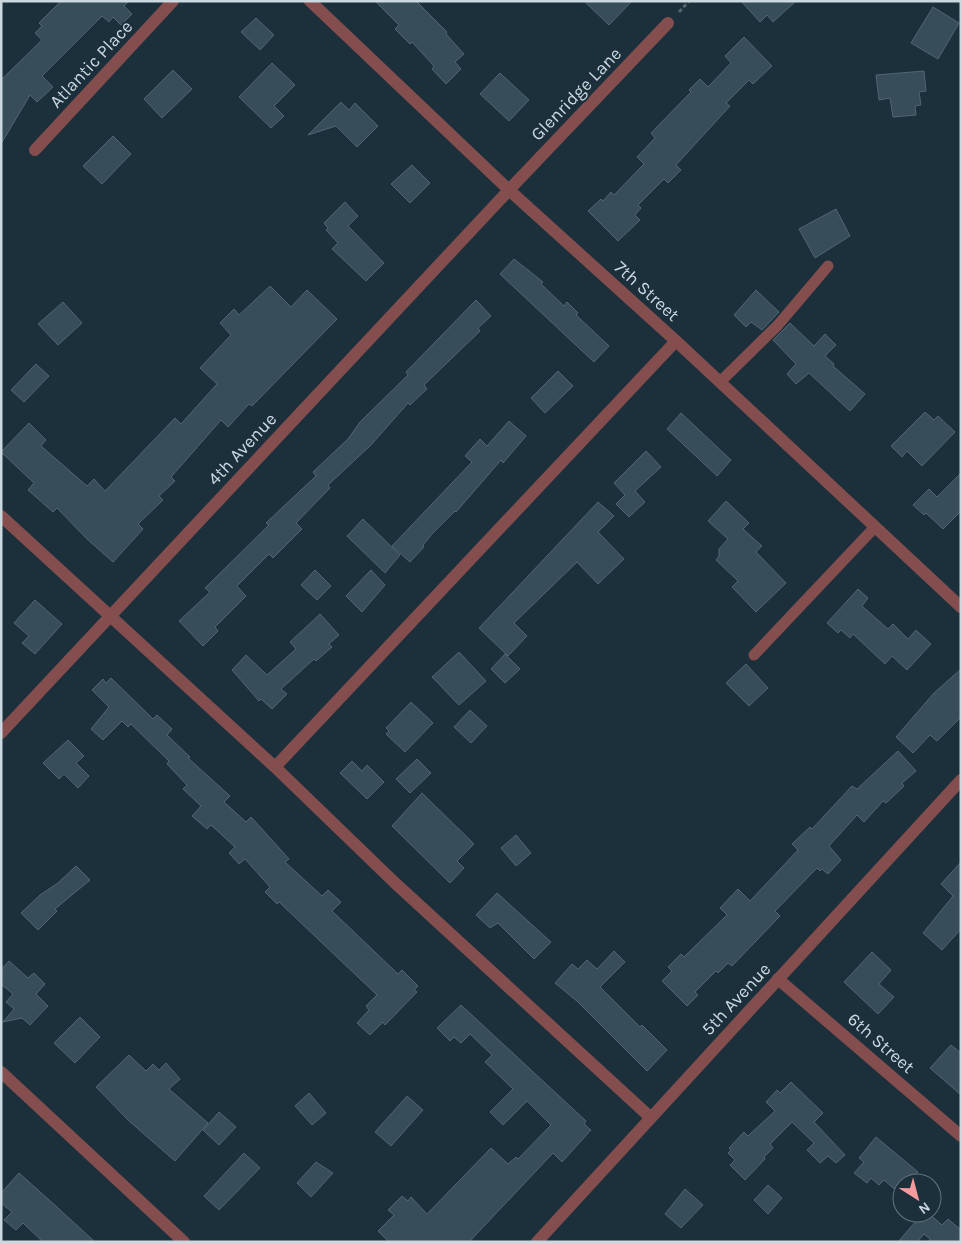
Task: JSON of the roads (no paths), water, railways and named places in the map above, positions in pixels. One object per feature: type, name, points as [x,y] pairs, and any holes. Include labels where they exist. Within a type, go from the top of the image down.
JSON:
[{"type":"street","name":"Atlantic Place","points":[[35,150],[174,1]]},
{"type":"street","name":"7th Street","points":[[310,1],[509,190],[676,341],[961,606]]},
{"type":"street","name":"Glenridge Lane","points":[[509,190],[668,23]]},
{"type":"street","name":"4th Avenue","points":[[1,733],[509,190]]},
{"type":"street","points":[[275,767],[676,341]]},
{"type":"street","points":[[1,516],[109,617],[275,767],[394,882],[650,1117]]},
{"type":"street","name":"5th Avenue","points":[[537,1242],[961,780]]},
{"type":"street","name":"6th Street","points":[[778,979],[961,1136]]},
{"type":"street","points":[[1,1072],[184,1242]]},
{"type":"lane","points":[[720,382],[778,325],[828,266]]},
{"type":"lane","points":[[754,655],[875,527]]}]
